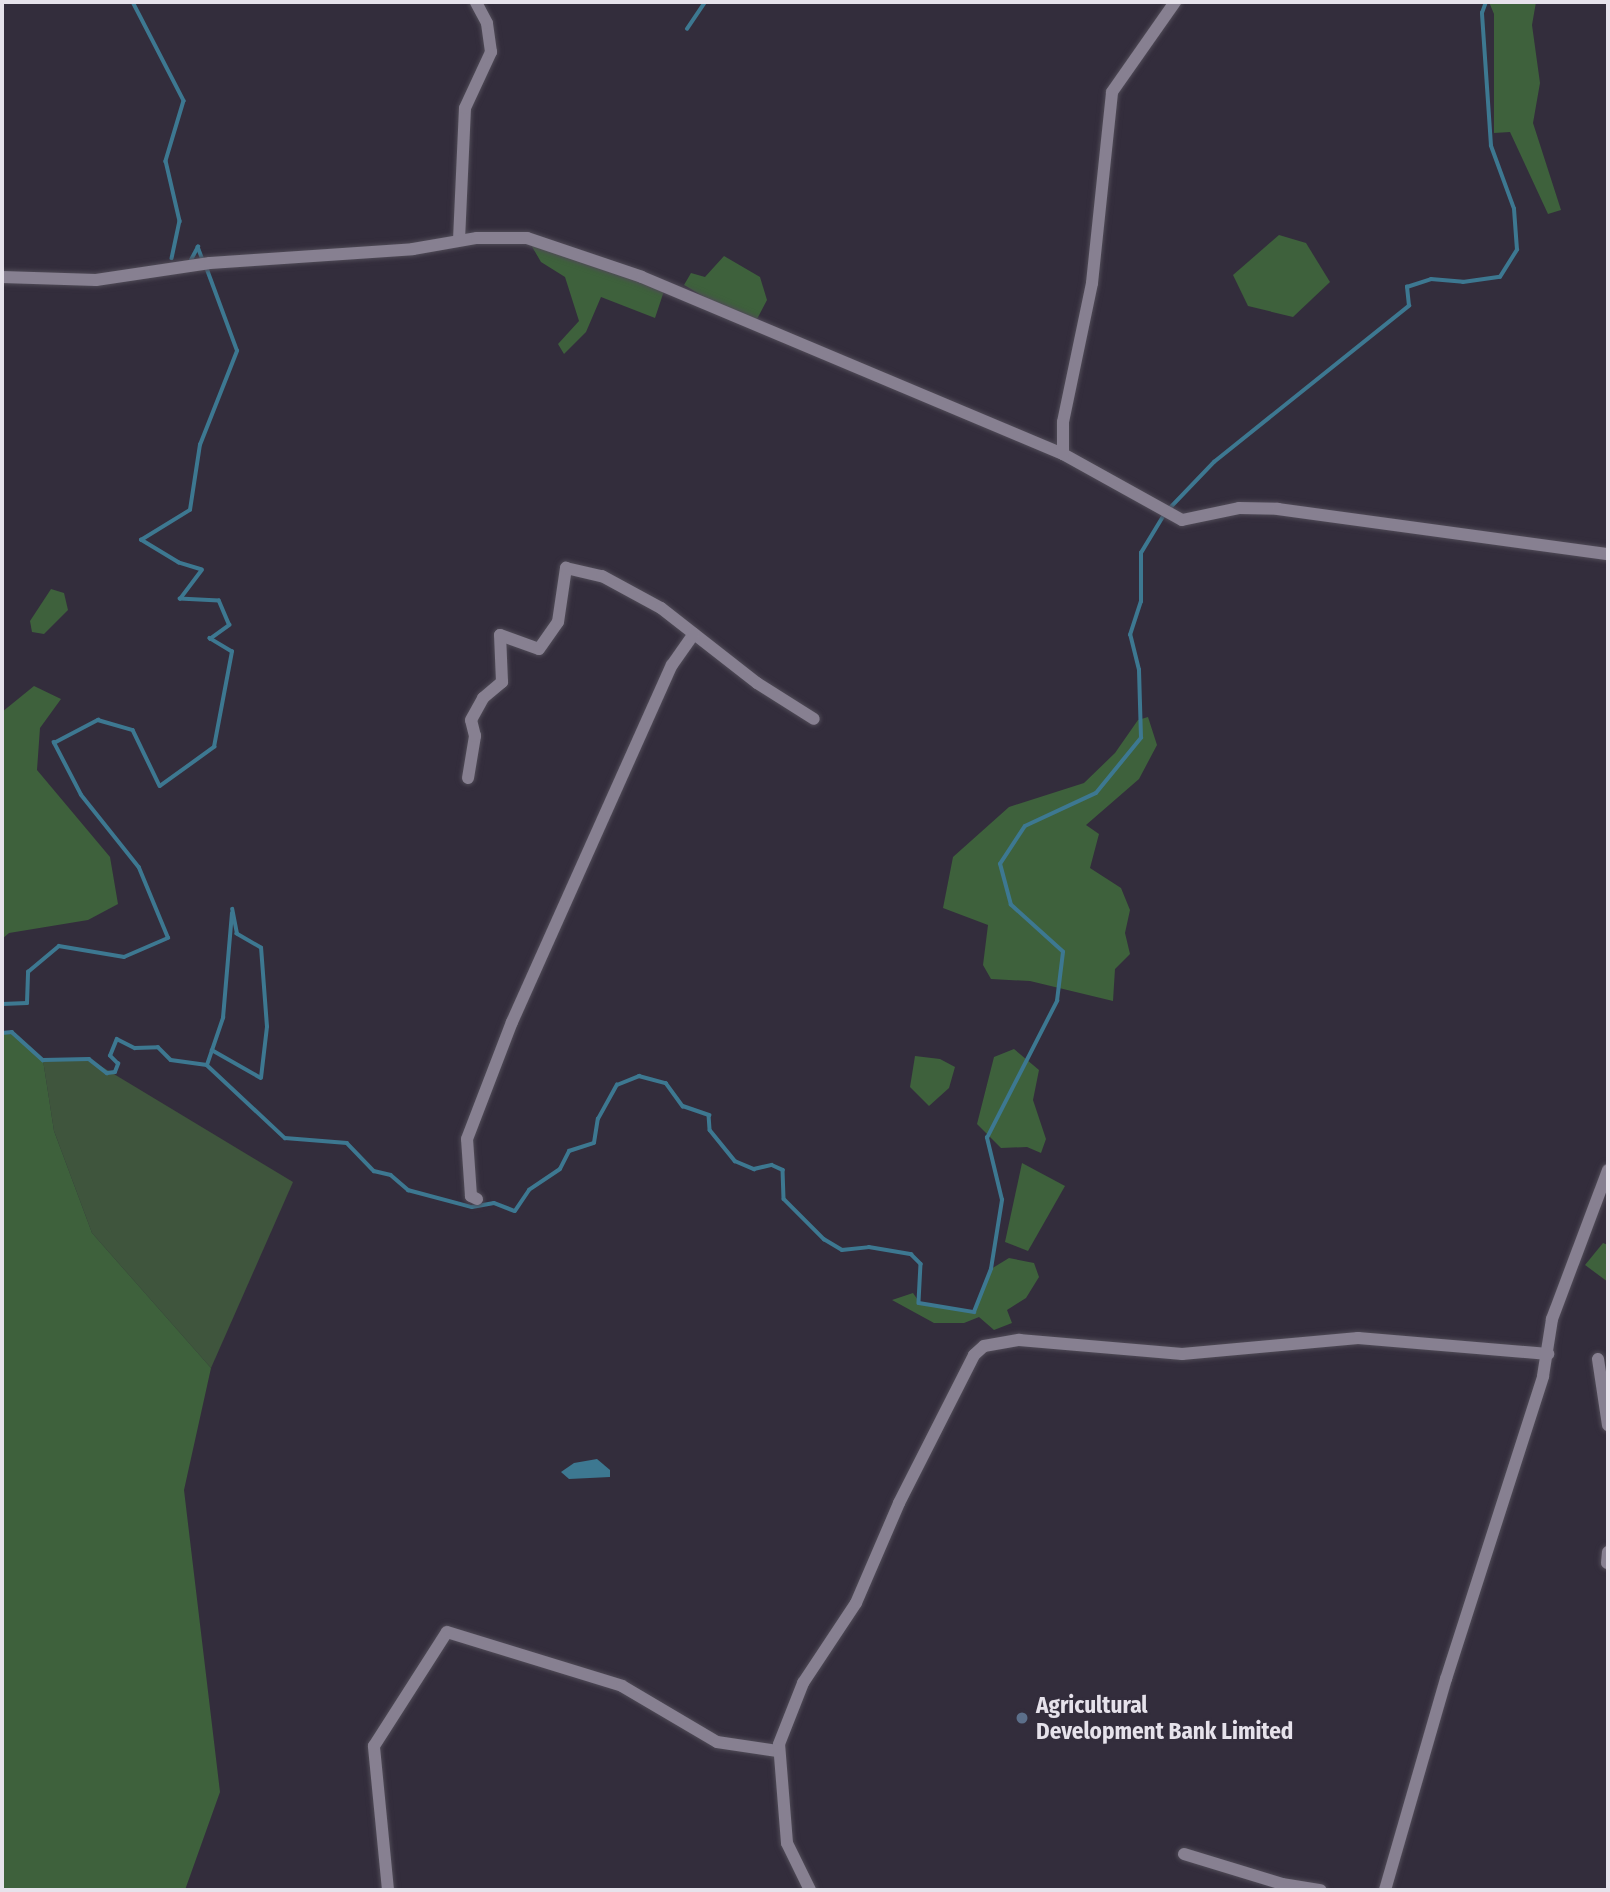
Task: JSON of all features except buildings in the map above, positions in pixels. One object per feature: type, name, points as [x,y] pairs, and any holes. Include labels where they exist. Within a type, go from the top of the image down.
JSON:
[{"type":"street","points":[[459,240],[465,108],[491,52],[486,23],[476,2]]},
{"type":"street","points":[[1063,454],[1063,422],[1092,283],[1112,92],[1175,2]]},
{"type":"street","points":[[2,277],[96,280],[203,264],[413,248],[459,240],[527,238],[642,276],[1063,454],[1153,500],[1182,520],[1239,508],[1278,509],[1608,554]]},
{"type":"street","points":[[468,778],[475,736],[471,720],[483,698],[502,682],[500,635],[539,649],[558,622],[566,568],[603,576],[661,608],[757,683],[792,701],[814,719]]},
{"type":"street","points":[[477,1199],[471,1196],[467,1139],[512,1022],[660,691],[694,634]]},
{"type":"street","points":[[1385,1890],[1548,1354],[1552,1319],[1608,1170]]},
{"type":"street","points":[[810,1890],[787,1843],[777,1751],[803,1683],[856,1603],[899,1503],[974,1355],[991,1341],[1182,1354],[1358,1338],[1548,1354]]},
{"type":"street","points":[[1598,1359],[1608,1425]]},
{"type":"street","points":[[388,1890],[374,1746],[447,1632],[622,1686],[717,1742],[777,1751]]},
{"type":"street","points":[[1184,1854],[1282,1884],[1321,1890]]},
{"type":"green space","points":[[1489,2],[1536,2],[1532,25],[1540,83],[1533,123],[1561,210],[1548,214],[1510,132],[1494,133],[1494,14]]},
{"type":"green space","points":[[1279,235],[1306,243],[1330,282],[1293,317],[1248,306],[1233,275]]},
{"type":"green space","points":[[527,238],[665,288],[655,318],[601,297],[586,332],[564,354],[558,344],[579,321],[565,277],[541,262]]},
{"type":"green space","points":[[724,256],[760,277],[767,300],[757,319],[723,308],[684,285],[691,273],[705,277]]},
{"type":"green space","points":[[51,589],[64,593],[68,610],[44,634],[32,632],[30,621]]},
{"type":"green space","points":[[34,686],[61,699],[40,728],[37,770],[110,857],[118,904],[88,920],[9,933],[2,939],[2,712]]},
{"type":"green space","points":[[1148,717],[1157,745],[1139,779],[1086,825],[1099,834],[1090,868],[1121,888],[1130,910],[1125,933],[1130,954],[1115,969],[1113,1001],[1030,981],[991,979],[983,965],[988,925],[943,908],[953,857],[1009,807],[1084,783],[1115,753],[1138,720]]},
{"type":"green space","points":[[12,1032],[43,1060],[54,1131],[92,1233],[211,1368],[184,1490],[220,1792],[185,1890],[2,1890],[2,1033]]},
{"type":"green space","points":[[1014,1049],[1039,1070],[1033,1100],[1046,1139],[1041,1153],[1027,1147],[1001,1148],[977,1124],[994,1057]]},
{"type":"green space","points":[[915,1056],[940,1059],[955,1067],[949,1088],[929,1106],[910,1087]]},
{"type":"green space","points":[[89,1059],[293,1182],[211,1368],[92,1233],[54,1131],[43,1060]]},
{"type":"green space","points":[[1022,1163],[1065,1186],[1028,1251],[1005,1242]]},
{"type":"green space","points":[[1603,1243],[1608,1245],[1608,1282],[1585,1265]]},
{"type":"green space","points":[[1009,1258],[1034,1263],[1039,1277],[1026,1298],[1007,1310],[1012,1323],[994,1330],[979,1317],[964,1323],[934,1323],[892,1300],[913,1293],[920,1303],[974,1312],[991,1269]]},
{"type":"water","points":[[597,1459],[610,1470],[610,1477],[569,1479],[561,1472],[574,1463]]},
{"type":"waterway","points":[[133,2],[184,101],[166,161],[180,221],[172,258]]},
{"type":"waterway","points":[[687,29],[705,2]]},
{"type":"waterway","points":[[1169,509],[1214,462],[1409,306],[1407,287],[1431,279],[1463,282],[1500,277],[1517,250],[1514,209],[1491,146],[1482,13],[1486,2]]},
{"type":"waterway","points":[[191,260],[198,247],[203,260]]},
{"type":"waterway","points":[[2,1004],[27,1003],[28,972],[59,946],[124,957],[168,938],[139,868],[81,795],[54,743],[98,720],[133,730],[160,786],[214,747],[232,652],[210,639],[229,625],[219,601],[180,599],[202,570],[179,563],[141,540],[190,510],[200,445],[237,351],[206,267]]},
{"type":"waterway","points":[[2,1033],[12,1032],[43,1060],[89,1059],[107,1073],[115,1072],[118,1064],[110,1056],[117,1039],[135,1048],[158,1047],[171,1060],[207,1065],[285,1138],[347,1143],[374,1171],[391,1175],[408,1190],[472,1207],[494,1203],[515,1211],[529,1190],[560,1169],[569,1151],[594,1143],[598,1119],[617,1085],[639,1076],[666,1083],[683,1106],[709,1115],[710,1130],[735,1161],[754,1169],[772,1165],[783,1170],[784,1199],[824,1239],[842,1250],[869,1247],[911,1254],[921,1264],[919,1303],[974,1312],[991,1269],[1002,1200],[987,1138],[1057,1001],[1063,952],[1011,905],[1000,864],[1025,826],[1096,793],[1141,738],[1139,670],[1130,635],[1141,602],[1141,553],[1164,515]]},
{"type":"waterway","points":[[212,1050],[261,1078],[267,1027],[261,948],[237,934],[232,909]]},
{"type":"waterway","points":[[207,1065],[223,1018],[232,913]]},
{"type":"place","name":"Agricultural Development Bank Limited","points":[[1022,1718]]}]
